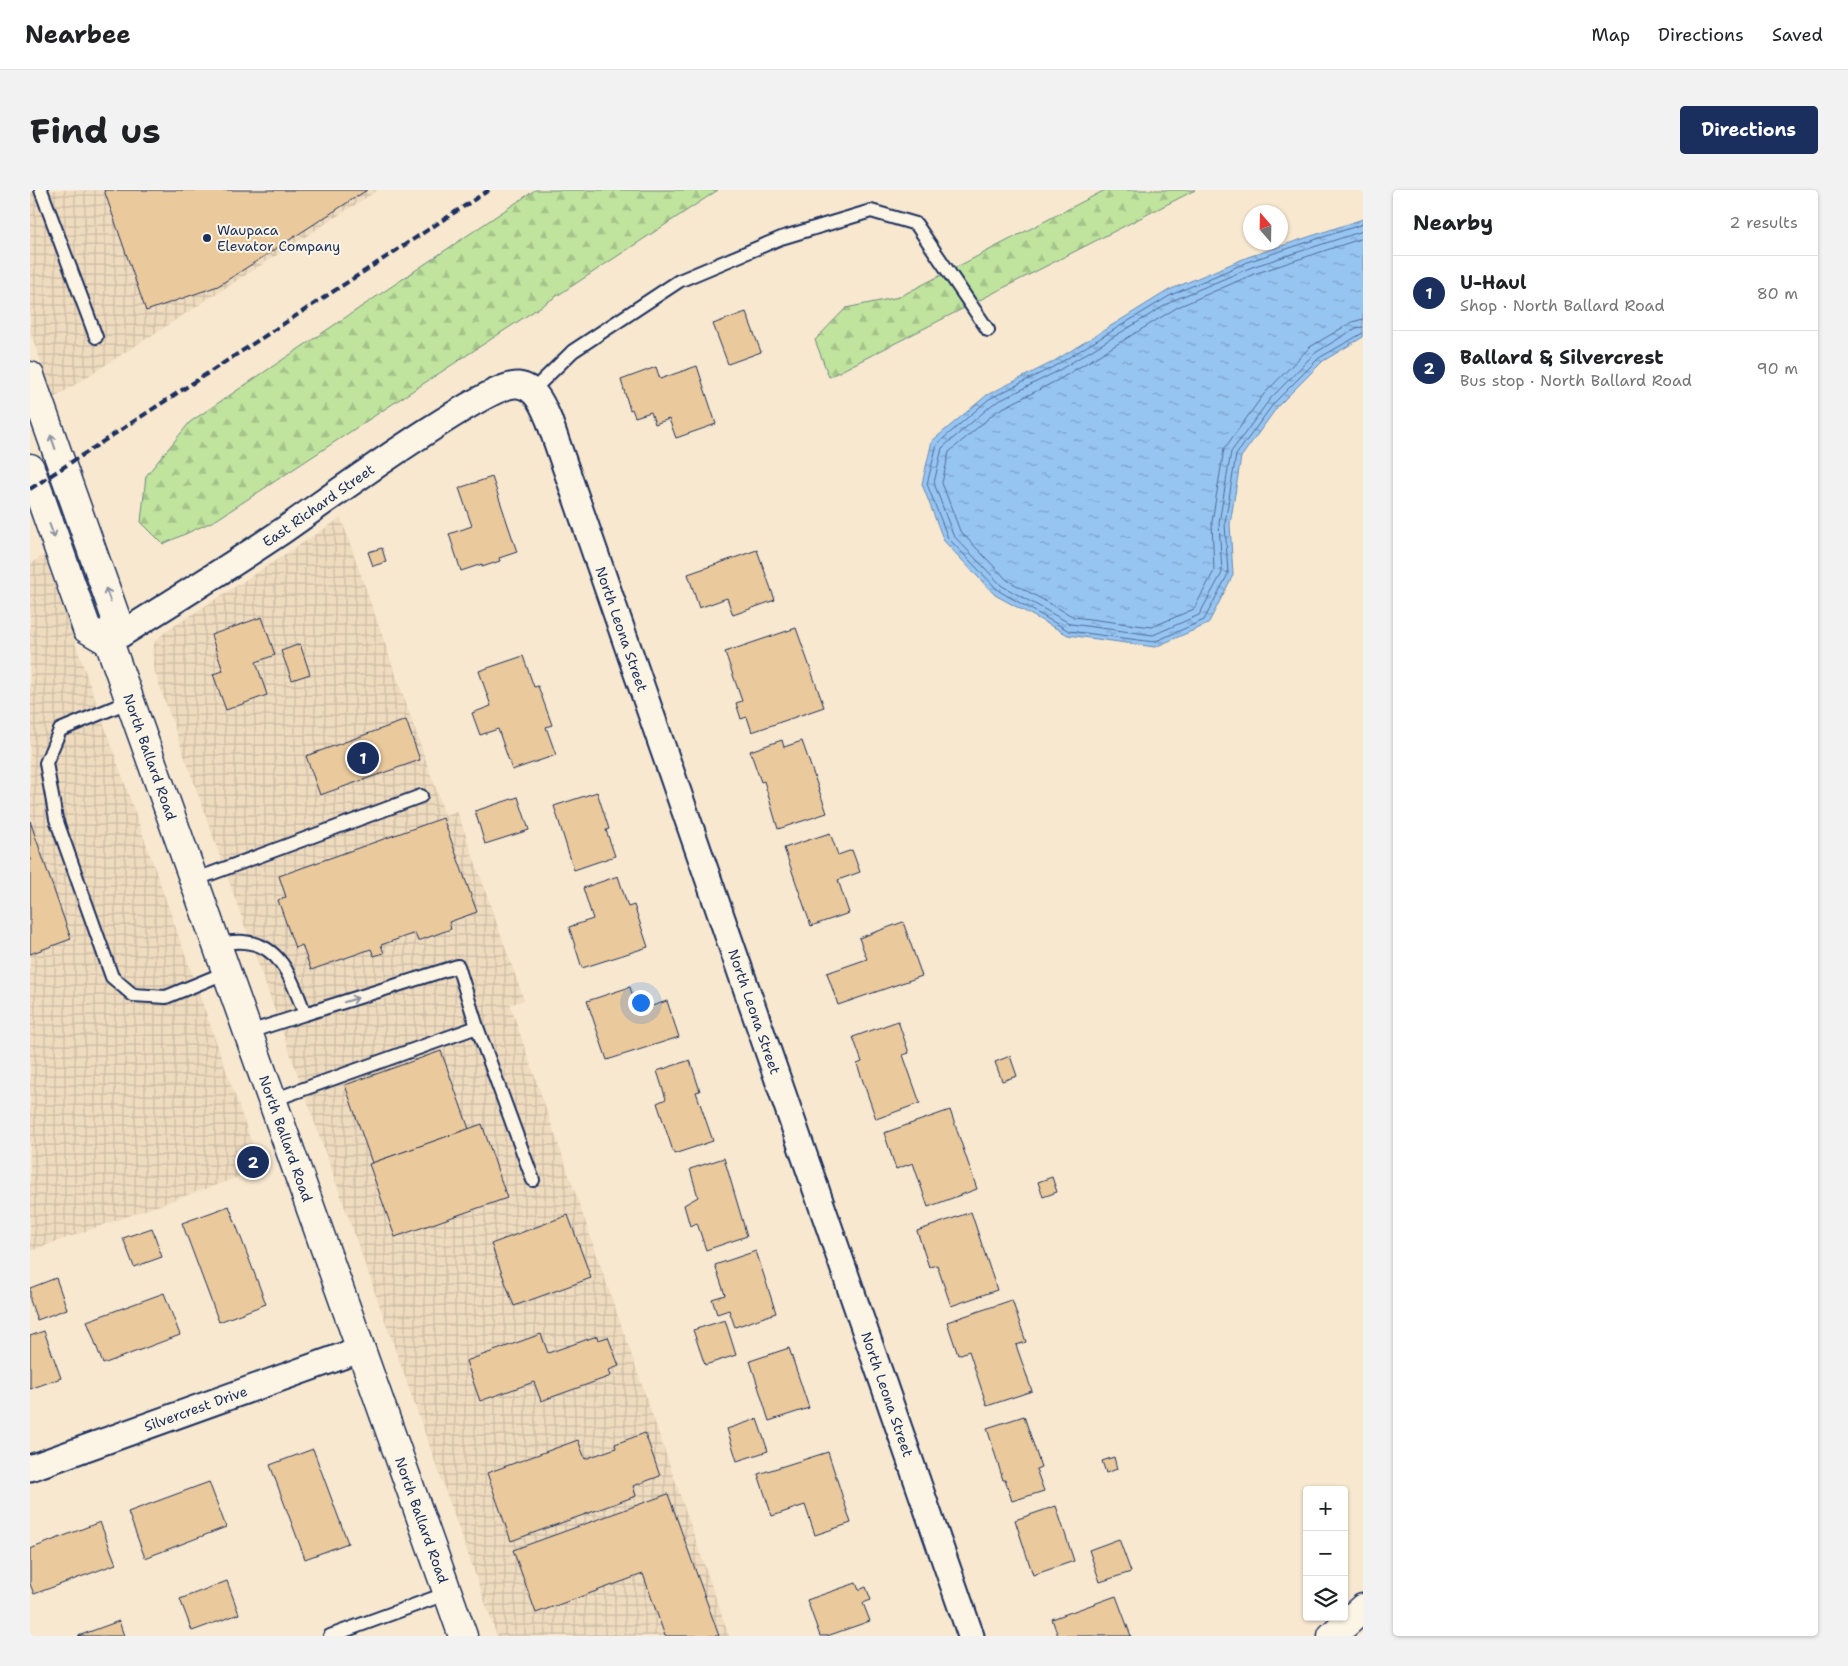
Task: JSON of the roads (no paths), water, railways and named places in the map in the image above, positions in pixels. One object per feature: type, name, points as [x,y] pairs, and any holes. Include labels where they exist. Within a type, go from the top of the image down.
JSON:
[{"type":"main road","points":[[30,376],[116,618],[109,642],[87,629],[30,468]]},
{"type":"main road","name":"North Ballard Road","points":[[109,642],[463,1636]]},
{"type":"main road","points":[[1332,1636],[1363,1608]]},
{"type":"street","name":"East Richard Street","points":[[109,642],[277,534],[455,413],[503,389],[518,385],[532,391]]},
{"type":"street","name":"North Leona Street","points":[[532,391],[539,398],[549,420],[971,1636]]},
{"type":"street","name":"Silvercrest Drive","points":[[30,1468],[362,1349]]},
{"type":"lane","points":[[41,190],[96,337]]},
{"type":"lane","points":[[532,391],[573,351],[679,281],[781,238],[871,211],[916,224],[988,330]]},
{"type":"lane","points":[[130,701],[60,730],[46,763],[56,819],[112,977],[133,995],[166,997],[227,972]]},
{"type":"lane","points":[[194,880],[421,796]]},
{"type":"lane","points":[[217,944],[245,942],[272,952],[287,969],[305,1014]]},
{"type":"lane","points":[[248,1032],[458,966],[477,1027],[533,1180]]},
{"type":"lane","points":[[273,1100],[477,1027]]},
{"type":"lane","points":[[330,1636],[448,1594]]},
{"type":"water","points":[[1363,219],[1363,337],[1323,361],[1278,406],[1241,457],[1230,524],[1233,575],[1208,624],[1155,647],[1068,635],[995,595],[944,541],[922,484],[932,441],[987,395],[1051,363],[1169,290],[1248,257],[1269,250],[1288,250],[1288,244]]},
{"type":"railway","points":[[30,489],[489,190]]},
{"type":"place","name":"Waupaca Elevator Company","points":[[207,238]]},
{"type":"place","name":"U-Haul","points":[[363,758]]},
{"type":"place","name":"Ballard & Silvercrest","points":[[253,1162]]}]
